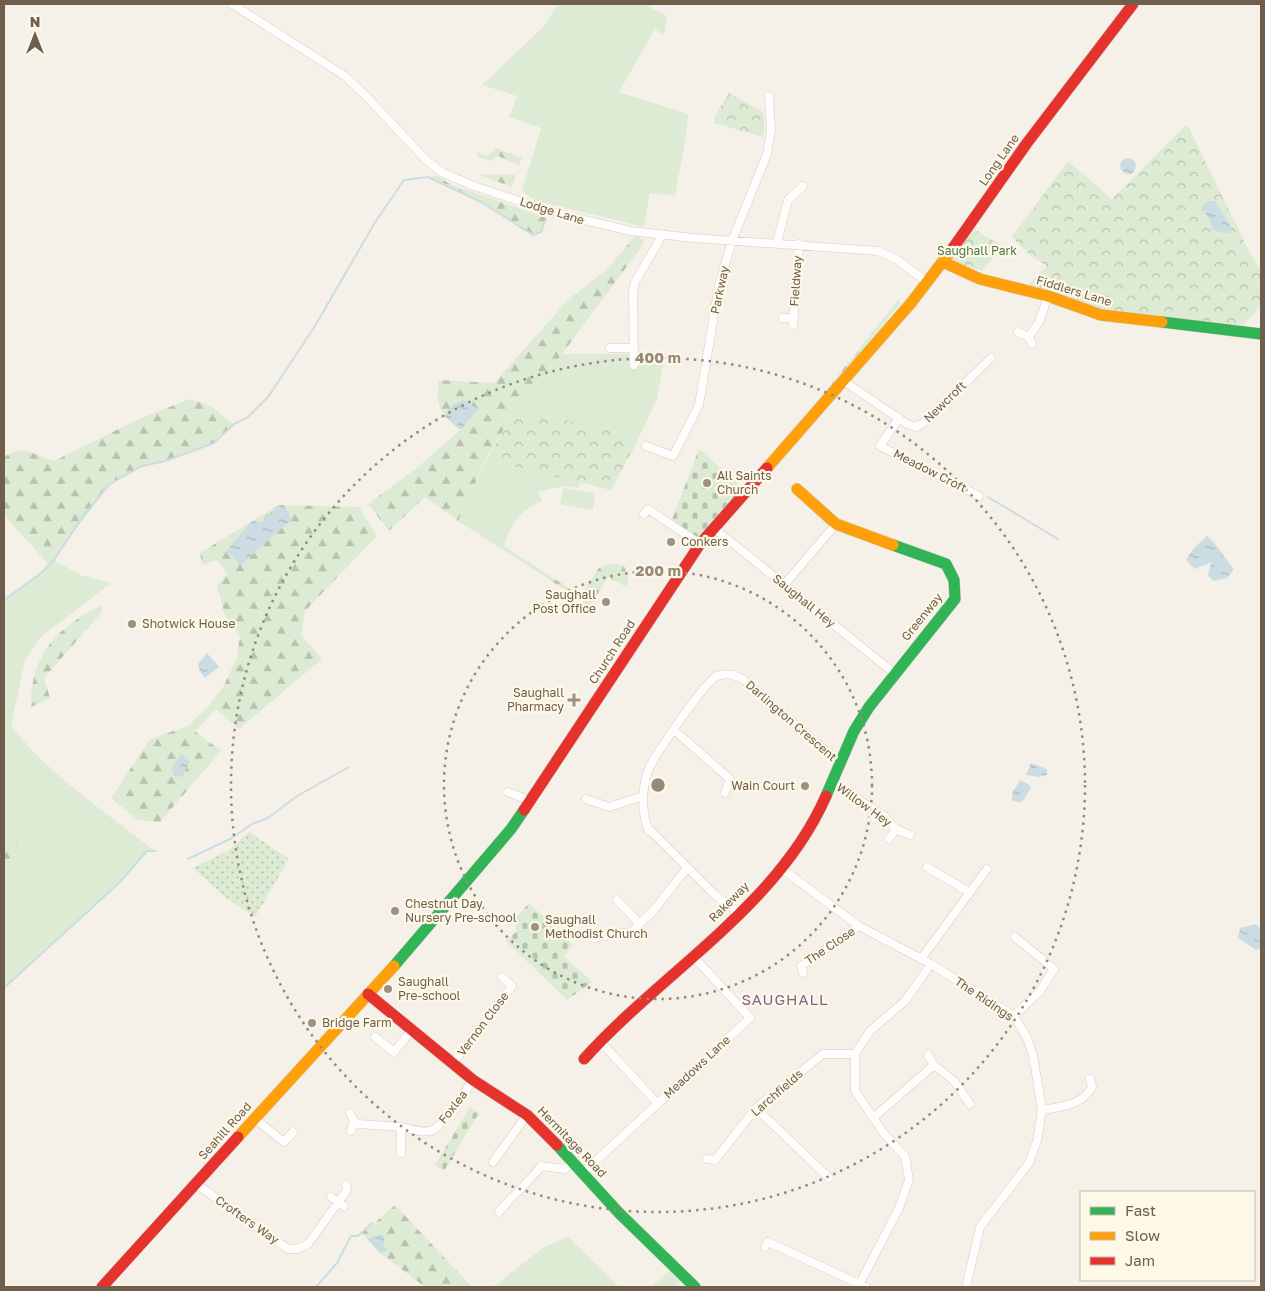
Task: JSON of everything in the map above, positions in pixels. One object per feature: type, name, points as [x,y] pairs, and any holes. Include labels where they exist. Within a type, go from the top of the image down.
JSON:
[{"type":"street","name":"Lodge Lane","points":[[232,4],[351,81],[426,160],[443,173],[474,186],[558,214],[598,225],[661,235],[878,251],[896,259],[926,282]]},
{"type":"street","name":"Long Lane","points":[[887,332],[943,262],[1028,143],[1133,4]]},
{"type":"street","name":"Parkway","points":[[646,446],[673,456],[699,405],[719,285],[732,241],[767,154],[771,130],[769,96]]},
{"type":"street","points":[[777,243],[788,200],[803,186]]},
{"type":"street","points":[[634,365],[635,282],[660,241],[661,235]]},
{"type":"street","name":"Fieldway","points":[[783,318],[794,321],[799,244]]},
{"type":"street","name":"Fiddlers Lane","points":[[943,262],[980,279],[1048,296],[1101,315],[1261,334]]},
{"type":"street","points":[[1018,332],[1030,340],[1039,322],[1048,296]]},
{"type":"street","name":"Church Road","points":[[368,994],[505,837],[700,544],[845,382],[887,332]]},
{"type":"street","points":[[610,348],[633,348]]},
{"type":"street","name":"Newcroft","points":[[845,382],[916,427],[922,424],[991,358]]},
{"type":"street","name":"Meadow Croft","points":[[899,418],[877,446],[980,496]]},
{"type":"street","name":"Greenway","points":[[797,489],[836,524],[946,564],[952,572],[956,583],[955,599],[894,673],[854,731],[842,759]]},
{"type":"street","points":[[648,509],[700,544]]},
{"type":"street","points":[[784,585],[836,524]]},
{"type":"street","name":"Saughall Hey","points":[[714,529],[894,673]]},
{"type":"street","name":"Darlington Crescent","points":[[736,915],[734,908],[714,894],[652,831],[649,831],[646,824],[643,796],[648,769],[674,730],[706,684],[716,676],[733,674],[743,679],[842,759]]},
{"type":"street","points":[[674,730],[730,779]]},
{"type":"street","name":"Rakeway","points":[[584,1059],[600,1041],[694,956],[782,869],[823,802],[842,759]]},
{"type":"street","points":[[725,793],[730,779],[737,774]]},
{"type":"street","name":"Willow Hey","points":[[832,782],[884,816],[896,829],[910,835]]},
{"type":"street","points":[[508,792],[530,801]]},
{"type":"street","points":[[586,799],[609,807],[643,796]]},
{"type":"street","name":"Willow Hey","points":[[889,839],[896,829]]},
{"type":"street","points":[[926,867],[939,870],[969,892]]},
{"type":"street","points":[[594,938],[616,933],[630,934],[653,911],[687,868]]},
{"type":"street","name":"The Ridings","points":[[782,869],[860,926],[931,964],[1014,1016],[1027,1038],[1033,1055],[1042,1110],[1036,1141],[1029,1163],[980,1227],[966,1287]]},
{"type":"street","points":[[921,959],[987,869]]},
{"type":"street","points":[[617,900],[637,925]]},
{"type":"street","name":"The Close","points":[[794,959],[802,969],[860,926]]},
{"type":"street","points":[[1014,1016],[1040,991],[1054,969],[1020,937]]},
{"type":"street","name":"Meadows Lane","points":[[584,1172],[750,1018],[694,956]]},
{"type":"street","points":[[768,1242],[863,1286],[899,1208],[909,1180],[905,1156],[873,1118],[855,1092],[855,1054],[870,1031],[905,1001],[931,964]]},
{"type":"street","name":"Vernon Close","points":[[454,1062],[515,989],[502,977]]},
{"type":"street","name":"Hermitage Road","points":[[368,994],[411,1031],[454,1062],[473,1080],[527,1115],[584,1172],[619,1213],[695,1287]]},
{"type":"street","name":"Seahill Road","points":[[102,1287],[368,994]]},
{"type":"street","points":[[375,1037],[394,1052],[411,1031]]},
{"type":"street","points":[[600,1041],[658,1104]]},
{"type":"street","name":"Larchfields","points":[[721,1167],[711,1159],[756,1108],[823,1054],[855,1054]]},
{"type":"street","points":[[928,1055],[934,1065],[954,1081],[970,1104]]},
{"type":"street","points":[[873,1118],[934,1065]]},
{"type":"street","name":"Foxlea","points":[[354,1122],[370,1126],[401,1126],[422,1132],[433,1130],[442,1123],[473,1080]]},
{"type":"street","points":[[1042,1110],[1076,1102],[1088,1094],[1094,1085]]},
{"type":"street","points":[[756,1108],[829,1178]]},
{"type":"street","points":[[350,1113],[354,1122],[351,1131]]},
{"type":"street","points":[[493,1162],[527,1115]]},
{"type":"street","points":[[254,1118],[284,1142],[293,1132]]},
{"type":"street","points":[[401,1126],[401,1153]]},
{"type":"street","points":[[499,1212],[511,1196],[521,1190],[541,1166],[565,1169],[573,1161]]},
{"type":"street","name":"Crofters Way","points":[[196,1184],[288,1249],[297,1249],[308,1244],[341,1204],[349,1190]]},
{"type":"street","points":[[331,1196],[341,1204]]},
{"type":"green space","points":[[558,4],[644,4],[667,16],[664,36],[655,29],[619,92],[688,114],[675,196],[650,193],[644,227],[537,201],[522,191],[541,128],[509,117],[517,96],[482,85],[544,26]]},
{"type":"green space","points":[[729,93],[763,112],[765,121],[763,137],[714,123],[715,116]]},
{"type":"green space","points":[[1187,124],[1249,251],[1261,271],[1261,306],[1243,325],[1106,312],[1028,285],[1047,266],[1031,256],[1012,237],[1068,161],[1112,199]]},
{"type":"green space","points":[[496,148],[522,158],[519,165],[498,156],[490,161],[478,157],[478,152],[487,156]]},
{"type":"green space","points":[[477,174],[516,175],[512,187]]},
{"type":"green space","points":[[437,176],[450,184],[547,218],[541,232],[533,235],[481,202],[428,177]]},
{"type":"green space","name":"Saughall Park","points":[[974,229],[1002,246],[982,271],[953,262],[952,257]]},
{"type":"green space","points":[[636,235],[645,242],[562,354],[516,410],[488,454],[458,521],[425,497],[389,531],[368,504],[418,467],[460,430],[440,409],[438,397],[439,380],[494,383],[567,301],[607,269]]},
{"type":"green space","points":[[898,300],[901,303],[805,417]]},
{"type":"green space","points":[[562,354],[628,354],[629,366],[638,366],[638,354],[665,355],[657,399],[635,446],[609,429],[516,410]]},
{"type":"green space","points":[[190,399],[209,405],[234,424],[214,443],[165,461],[142,466],[110,484],[49,565],[4,515],[4,458],[10,453],[16,451],[28,452],[54,461],[137,420]]},
{"type":"green space","points":[[516,410],[609,429],[635,446],[611,490],[486,460]]},
{"type":"green space","points":[[699,449],[744,489],[700,540],[671,522]]},
{"type":"green space","points":[[486,460],[580,482],[579,488],[564,486],[538,492],[542,501],[528,509],[517,519],[504,546],[556,580],[553,582],[458,521]]},
{"type":"green space","points":[[563,488],[595,493],[593,510],[560,504]]},
{"type":"green space","points":[[278,505],[359,507],[377,536],[305,611],[301,635],[322,659],[239,729],[216,709],[195,731],[221,751],[160,822],[138,820],[111,798],[150,739],[188,726],[207,708],[223,687],[236,660],[240,637],[225,615],[217,586],[227,574],[217,560],[202,565],[200,553]]},
{"type":"green space","points":[[54,560],[80,575],[111,583],[41,637],[25,660],[11,725],[60,777],[155,851],[147,851],[119,883],[4,988],[4,599]]},
{"type":"green space","points":[[612,563],[624,566],[629,581],[626,587],[608,577],[590,606],[553,582],[556,580],[581,595],[599,568]]},
{"type":"green space","points":[[101,605],[102,612],[44,678],[50,698],[31,707],[35,672],[49,645],[71,623]]},
{"type":"green space","points":[[249,832],[289,859],[255,917],[225,897],[193,868],[229,850]]},
{"type":"green space","points":[[10,837],[26,857],[4,874],[4,839]]},
{"type":"green space","points":[[529,903],[573,945],[564,956],[592,982],[567,1000],[506,941],[516,932],[516,918]]},
{"type":"green space","points":[[470,1107],[479,1113],[444,1171],[435,1165]]},
{"type":"green space","points":[[395,1205],[472,1287],[425,1287],[380,1253],[362,1233]]},
{"type":"green space","points":[[568,1237],[619,1287],[493,1287],[544,1247]]},
{"type":"green space","points":[[669,1271],[682,1281],[676,1287],[651,1287]]},
{"type":"water","points":[[1128,158],[1136,166],[1128,174],[1120,166]]},
{"type":"water","points":[[1207,201],[1215,201],[1231,227],[1229,234],[1213,230],[1202,208]]},
{"type":"water","points":[[463,400],[478,409],[461,430],[444,416],[453,405]]},
{"type":"water","points":[[278,505],[287,510],[292,519],[241,565],[226,551],[252,521],[262,522]]},
{"type":"water","points":[[1207,536],[1234,569],[1227,578],[1214,581],[1208,576],[1211,562],[1195,569],[1186,560],[1193,549]]},
{"type":"water","points":[[207,653],[219,667],[205,678],[200,672],[198,664]]},
{"type":"water","points":[[181,754],[190,761],[182,777],[174,776],[172,768]]},
{"type":"water","points":[[1031,763],[1047,769],[1047,775],[1039,777],[1026,775]]},
{"type":"water","points":[[1020,780],[1031,788],[1022,802],[1017,802],[1012,800],[1012,793]]},
{"type":"water","points":[[1256,924],[1261,929],[1261,949],[1256,950],[1238,938],[1240,928]]},
{"type":"water","points":[[380,1234],[384,1235],[384,1247],[388,1249],[380,1253],[367,1239]]},
{"type":"waterway","points":[[4,600],[39,575],[54,560],[84,515],[110,484],[142,466],[165,461],[214,443],[234,424],[248,417],[268,397],[315,326],[374,224],[404,180],[428,177],[481,202],[533,235],[541,232],[545,221]]},
{"type":"waterway","points":[[988,497],[1058,539]]},
{"type":"waterway","points":[[188,859],[232,838],[252,824],[268,818],[297,796],[349,767]]},
{"type":"waterway","points":[[4,988],[119,883],[147,851],[155,851]]},
{"type":"waterway","points":[[316,1287],[337,1263],[351,1236],[358,1236],[372,1223]]},
{"type":"traffic: fast","points":[[1162,322],[1261,334]]},
{"type":"traffic: fast","points":[[826,796],[854,731],[869,707],[955,599],[954,580],[946,564],[893,545]]},
{"type":"traffic: fast","points":[[394,966],[511,829],[524,810]]},
{"type":"traffic: fast","points":[[557,1145],[619,1213],[695,1287]]},
{"type":"traffic: slow","points":[[767,468],[911,303],[953,248]]},
{"type":"traffic: slow","points":[[943,262],[980,279],[1048,296],[1101,315],[1162,322]]},
{"type":"traffic: slow","points":[[797,489],[836,524],[893,545]]},
{"type":"traffic: slow","points":[[238,1137],[394,966]]},
{"type":"traffic: jam","points":[[953,248],[1027,143],[1133,4]]},
{"type":"traffic: jam","points":[[524,810],[700,544],[767,468]]},
{"type":"traffic: jam","points":[[584,1059],[615,1027],[749,905],[779,871],[805,835],[826,796]]},
{"type":"traffic: jam","points":[[368,994],[473,1080],[527,1115],[557,1145]]},
{"type":"traffic: jam","points":[[102,1287],[238,1137]]},
{"type":"place","name":"All Saints Church","points":[[707,483]]},
{"type":"place","name":"Conkers","points":[[671,542]]},
{"type":"place","name":"Saughall Post Office","points":[[606,602]]},
{"type":"place","name":"Shotwick House","points":[[132,624]]},
{"type":"place","name":"Saughall Pharmacy","points":[[574,700]]},
{"type":"place","name":"Wain Court","points":[[805,786]]},
{"type":"place","name":"Chestnut Day Nursery Pre-school","points":[[395,911]]},
{"type":"place","name":"Saughall Methodist Church","points":[[535,927]]},
{"type":"place","name":"Saughall Pre-school","points":[[388,989]]},
{"type":"place","name":"Bridge Farm","points":[[312,1023]]},
{"type":"district","name":"SAUGHALL","points":[[785,1000]]}]
